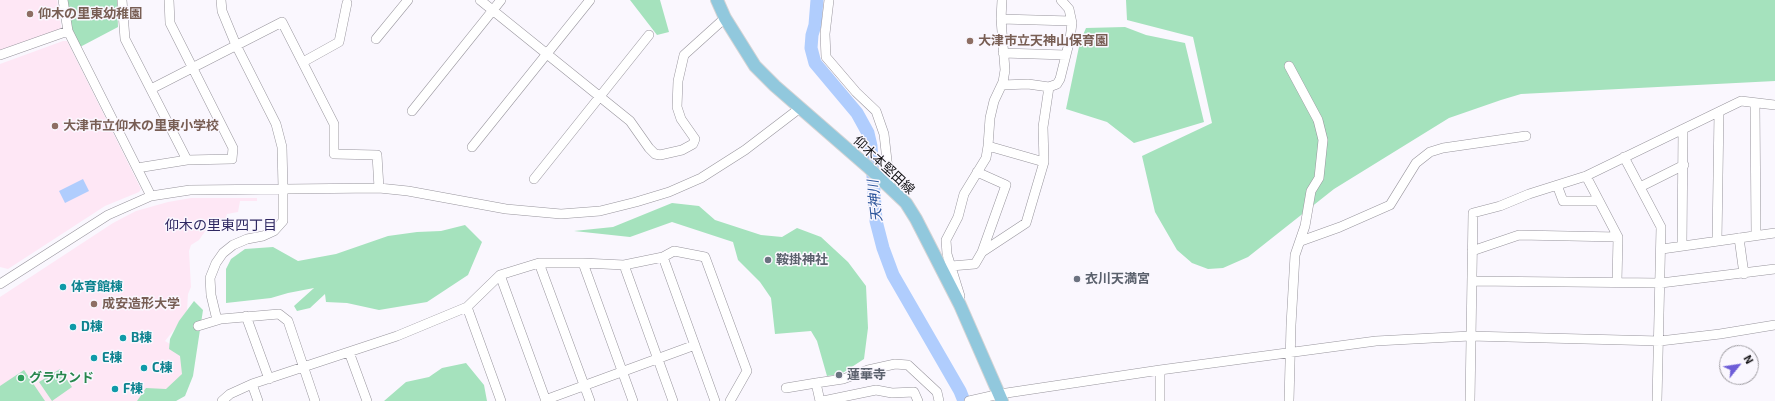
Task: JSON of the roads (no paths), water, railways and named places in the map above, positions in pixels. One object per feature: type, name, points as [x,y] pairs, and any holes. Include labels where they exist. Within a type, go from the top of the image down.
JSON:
[{"type":"main road","name":"仰木本堅田線","points":[[717,0],[725,18],[755,66],[906,203],[916,219],[960,305],[997,397]]},
{"type":"street","points":[[63,0],[68,31],[151,196]]},
{"type":"street","points":[[122,0],[125,39],[187,160]]},
{"type":"street","points":[[138,168],[187,160],[232,159],[233,148],[170,23],[169,0]]},
{"type":"street","points":[[217,320],[211,295],[210,278],[216,262],[223,253],[233,245],[247,239],[264,236],[274,231],[283,221],[282,147],[276,124],[236,45],[222,11],[221,0]]},
{"type":"street","points":[[376,39],[408,0]]},
{"type":"street","points":[[480,0],[630,122],[655,154],[660,155],[689,147],[694,144],[695,139],[681,119],[677,107],[678,81],[684,55],[725,18]]},
{"type":"street","points":[[412,111],[501,0]]},
{"type":"street","points":[[472,147],[590,0]]},
{"type":"street","points":[[829,0],[825,34],[826,57],[856,92],[876,111],[884,134],[890,187]]},
{"type":"street","points":[[960,305],[960,295],[947,254],[946,240],[958,217],[964,194],[986,158],[990,118],[994,101],[1002,85],[1005,70],[1001,19],[1002,0]]},
{"type":"street","points":[[1002,85],[1028,84],[1049,87],[1057,84],[1060,79],[1070,39],[1071,21],[1069,9],[1061,0]]},
{"type":"street","points":[[303,62],[339,42],[347,3]]},
{"type":"street","points":[[1001,19],[1071,21]]},
{"type":"street","points":[[151,89],[282,22],[334,124],[334,154],[377,155],[379,188]]},
{"type":"street","points":[[0,55],[68,31]]},
{"type":"street","points":[[534,179],[601,98],[649,35]]},
{"type":"street","points":[[1003,53],[1066,55]]},
{"type":"street","points":[[1289,66],[1318,120],[1323,140],[1319,178],[1311,191],[1309,208],[1296,255],[1290,352],[1289,401]]},
{"type":"street","points":[[982,252],[1026,223],[1044,162],[1043,127],[1049,87]]},
{"type":"street","points":[[1470,401],[1470,336],[1474,213],[1500,206],[1586,176],[1741,101],[1775,105]]},
{"type":"street","points":[[1756,103],[1756,235]]},
{"type":"street","points":[[0,284],[108,215],[151,196],[190,190],[379,188],[408,191],[506,209],[562,214],[600,211],[669,192],[701,178],[745,150],[800,108]]},
{"type":"street","points":[[1717,241],[1719,112]]},
{"type":"street","points":[[1682,246],[1684,165],[1683,129]]},
{"type":"street","points":[[1301,241],[1346,225],[1390,205],[1416,163],[1430,152],[1443,148],[1526,136]]},
{"type":"street","points":[[988,146],[1044,162]]},
{"type":"street","points":[[1624,158],[1661,227],[1662,249],[1658,401]]},
{"type":"street","points":[[1640,187],[1684,165]]},
{"type":"street","points":[[951,266],[976,264],[982,252],[1006,185],[978,172]]},
{"type":"street","points":[[1586,176],[1618,238],[1617,282]]},
{"type":"street","points":[[1557,185],[1563,201],[1599,201]]},
{"type":"street","points":[[1662,249],[1775,233]]},
{"type":"street","points":[[1472,251],[1519,236],[1618,238]]},
{"type":"street","points":[[1739,238],[1744,274]]},
{"type":"street","points":[[222,401],[230,394],[252,384],[397,336],[467,307],[500,275],[539,263],[624,265],[663,257],[674,251],[705,257],[747,371],[730,401]]},
{"type":"street","points":[[663,257],[715,401]]},
{"type":"street","points":[[539,263],[590,401]]},
{"type":"street","points":[[583,263],[633,401]]},
{"type":"street","points":[[624,265],[673,401]]},
{"type":"street","points":[[1472,281],[1661,283],[1775,269]]},
{"type":"street","points":[[500,275],[545,400],[695,345]]},
{"type":"street","points":[[467,307],[501,401]]},
{"type":"street","points":[[198,326],[217,320],[279,314],[288,322],[315,401]]},
{"type":"street","points":[[246,316],[269,378]]},
{"type":"street","points":[[969,401],[1160,370],[1376,341],[1470,336],[1660,341],[1720,334],[1775,325]]},
{"type":"street","points":[[349,352],[367,401]]},
{"type":"street","points":[[786,388],[843,379],[868,370],[895,364],[908,365],[937,392],[939,401]]},
{"type":"street","points":[[1160,370],[1160,401]]},
{"type":"street","points":[[816,383],[820,401]]},
{"type":"street","points":[[252,384],[258,401]]},
{"type":"street","points":[[823,401],[876,390],[892,393],[914,392],[918,401]]},
{"type":"water","points":[[83,179],[89,191],[65,203],[59,191]]},
{"type":"waterway","name":"天神川","points":[[817,0],[811,48],[815,63],[857,113],[868,133],[871,146],[876,221],[883,248],[893,275],[960,391],[964,401]]},
{"type":"place","name":"仰木の里東幼稚園","points":[[30,14]]},
{"type":"place","name":"大津市立天神山保育園","points":[[970,41]]},
{"type":"place","name":"大津市立仰木の里東小学校","points":[[55,126]]},
{"type":"place","name":"鞍掛神社","points":[[768,260]]},
{"type":"place","name":"衣川天満宮","points":[[1077,279]]},
{"type":"place","name":"体育館棟","points":[[63,287]]},
{"type":"place","name":"成安造形大学","points":[[94,304]]},
{"type":"place","name":"D棟","points":[[73,327]]},
{"type":"place","name":"B棟","points":[[123,338]]},
{"type":"place","name":"E棟","points":[[94,358]]},
{"type":"place","name":"C棟","points":[[144,368]]},
{"type":"place","name":"蓮華寺","points":[[839,375]]},
{"type":"place","name":"グラウンド","points":[[21,378]]},
{"type":"place","name":"F棟","points":[[115,389]]},
{"type":"district","name":"仰木の里東四丁目","points":[[221,225]]}]
